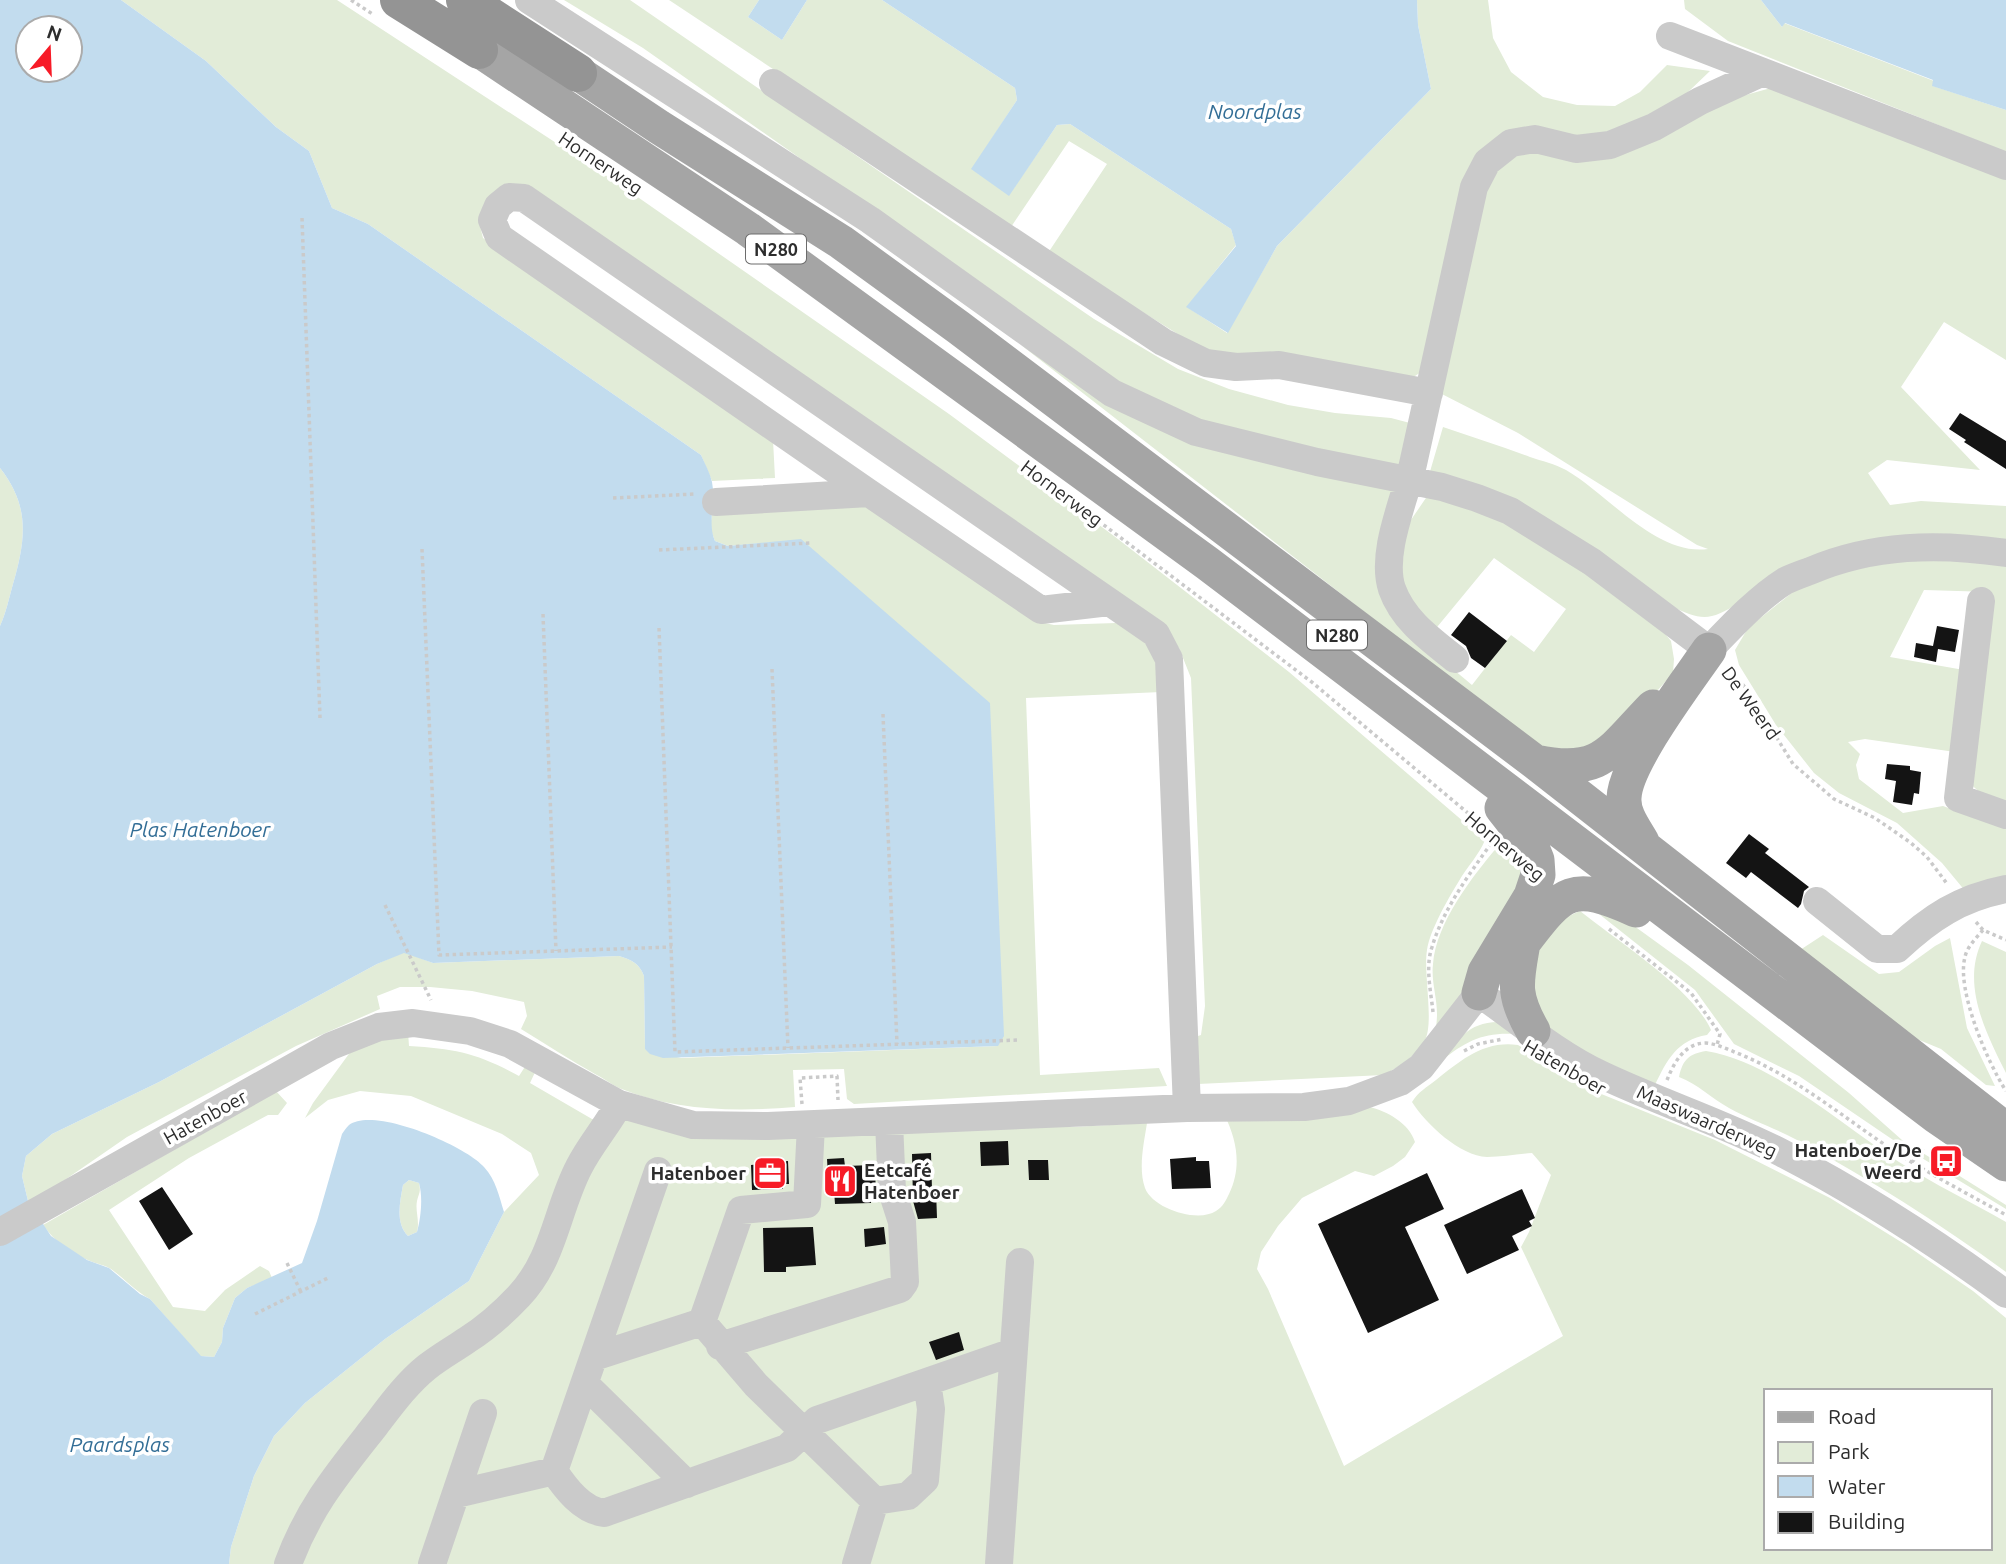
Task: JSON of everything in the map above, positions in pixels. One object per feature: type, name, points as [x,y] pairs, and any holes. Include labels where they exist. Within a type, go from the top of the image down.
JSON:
[{"type":"highway","name":"N280","points":[[465,0],[578,73]]},
{"type":"highway","name":"Hornerweg","points":[[392,11],[479,50]]},
{"type":"main road","name":"Hornerweg","points":[[479,50],[748,229],[1207,563],[1936,1116],[2006,1164]]},
{"type":"main road","name":"N280","points":[[578,73],[852,249],[1535,761],[2006,1130]]},
{"type":"main road","name":"N280","points":[[659,127],[948,340],[1646,870],[1950,1104],[2006,1154]]},
{"type":"main road","name":"Hornerweg","points":[[1064,460],[1195,575],[1495,825],[1622,919],[2006,1188]]},
{"type":"main road","points":[[1535,761],[1570,768],[1596,761],[1606,755],[1709,650]]},
{"type":"main road","points":[[1644,845],[1625,808],[1624,796],[1629,773],[1709,650]]},
{"type":"main road","points":[[1479,993],[1485,972],[1531,895],[1538,875],[1537,860],[1531,845],[1495,825]]},
{"type":"main road","points":[[1479,993],[1494,979],[1550,908],[1567,896],[1594,894],[1622,919]]},
{"type":"main road","points":[[1522,1034],[1517,994],[1523,943]]},
{"type":"street","points":[[529,0],[870,220],[1112,393],[1196,432],[1465,494],[1510,512],[1592,562],[1709,650]]},
{"type":"street","points":[[1670,36],[2006,166]]},
{"type":"street","points":[[1455,659],[1421,632],[1402,609],[1392,587],[1389,569],[1391,545],[1409,481],[1474,187],[1488,162],[1511,143],[1535,139],[1576,149],[1610,145],[1654,127],[1700,101],[1763,72]]},
{"type":"street","points":[[773,83],[1163,342],[1206,363],[1236,367],[1279,365],[1429,393]]},
{"type":"street","points":[[1109,602],[1041,610],[499,237],[492,219],[498,206],[509,197],[524,198],[1156,634],[1169,659],[1187,1108]]},
{"type":"street","points":[[709,498],[869,493]]},
{"type":"street","name":"De Weerd","points":[[1709,650],[1742,617],[1785,581],[1833,561],[1881,550],[1932,545],[2006,553]]},
{"type":"street","points":[[1981,601],[1958,798],[2006,815]]},
{"type":"street","points":[[1817,901],[1877,949],[1897,949],[1933,918],[1960,904],[2006,889]]},
{"type":"street","name":"Hatenboer","points":[[0,1232],[331,1046],[379,1027],[413,1023],[470,1031],[510,1044],[619,1104],[693,1125],[733,1127],[806,1116],[889,1122],[1187,1108],[1304,1107],[1349,1101],[1400,1082],[1421,1067],[1479,993]]},
{"type":"street","name":"Maaswaarderweg","points":[[1479,993],[1522,1034],[1600,1075],[1747,1136],[1868,1200],[1950,1253],[2006,1294]]},
{"type":"street","points":[[288,1564],[300,1532],[325,1489],[407,1386],[427,1367],[494,1319],[529,1283],[551,1246],[579,1165],[619,1104]]},
{"type":"street","points":[[702,1322],[741,1210],[807,1203],[806,1116]]},
{"type":"street","points":[[720,1346],[900,1289],[905,1282],[902,1222],[892,1191],[889,1122]]},
{"type":"street","points":[[554,1471],[658,1171]]},
{"type":"street","points":[[999,1564],[1020,1262]]},
{"type":"street","points":[[702,1322],[756,1385],[875,1501]]},
{"type":"street","points":[[594,1357],[702,1322]]},
{"type":"street","points":[[554,1471],[573,1496],[592,1511],[604,1513],[787,1448],[817,1420],[1013,1352]]},
{"type":"street","points":[[875,1501],[908,1496],[925,1480],[931,1409],[927,1382]]},
{"type":"street","points":[[585,1384],[687,1484]]},
{"type":"street","points":[[433,1564],[483,1413]]},
{"type":"street","points":[[456,1494],[554,1471]]},
{"type":"street","points":[[856,1564],[875,1501]]},
{"type":"path","points":[[351,0],[392,11]]},
{"type":"path","points":[[302,218],[320,718]]},
{"type":"path","name":"Hornerweg","points":[[1027,468],[1313,683],[1495,825],[1504,845]]},
{"type":"path","points":[[613,498],[709,498]]},
{"type":"path","points":[[659,551],[812,543]]},
{"type":"path","points":[[422,550],[439,955],[672,947]]},
{"type":"path","points":[[543,614],[556,951]]},
{"type":"path","points":[[659,628],[675,1052],[1018,1040]]},
{"type":"path","name":"De Weerd","points":[[1709,650],[1733,672],[1748,691],[1793,764],[1835,799],[1875,818],[1911,843],[1927,857],[1960,904],[1983,930],[2006,940]]},
{"type":"path","points":[[772,669],[788,1048]]},
{"type":"path","points":[[883,714],[897,1044]]},
{"type":"path","points":[[1432,1054],[1434,1015],[1429,971],[1431,948],[1495,825]]},
{"type":"path","points":[[385,905],[430,1000]]},
{"type":"path","points":[[1622,919],[1691,993],[1720,1034],[1717,1045]]},
{"type":"path","points":[[1983,930],[1965,953],[1965,984],[1970,1010],[1984,1048],[1995,1075],[2006,1091]]},
{"type":"path","name":"Hatenboer","points":[[1461,1052],[1485,1042],[1522,1034]]},
{"type":"path","points":[[1668,1077],[1676,1060],[1687,1048],[1704,1043],[1751,1058],[1800,1085],[1912,1162],[2006,1215]]},
{"type":"path","points":[[806,1116],[800,1078],[837,1076],[838,1106]]},
{"type":"path","points":[[1912,1162],[1925,1146]]},
{"type":"path","points":[[287,1263],[301,1292]]},
{"type":"path","points":[[255,1314],[330,1278]]},
{"type":"green space","points":[[121,0],[337,0],[619,184],[949,414],[1114,536],[1289,672],[1485,840],[1445,905],[1429,942],[1426,960],[1429,1024],[1424,1042],[1416,1053],[1383,1075],[1198,1084],[1192,1038],[1201,1035],[1205,1006],[1191,678],[1179,648],[1162,630],[527,194],[479,222],[483,238],[773,440],[775,478],[712,481],[701,455],[368,224],[332,208],[309,151],[276,127],[206,61]]},
{"type":"green space","points":[[564,0],[630,0],[1094,319],[1178,369],[1229,389],[1288,405],[1391,418],[1410,423],[1400,468],[1193,421],[1140,397],[643,48]]},
{"type":"green space","points":[[669,0],[759,0],[748,17],[782,40],[807,0],[882,0],[1015,88],[1017,100],[972,169],[1009,195],[1057,125],[1070,124],[1231,229],[1236,245],[1187,307],[1227,333],[1277,246],[1431,89],[1418,25],[1417,0],[1488,0],[1493,38],[1511,72],[1543,97],[1577,105],[1615,106],[1640,92],[1667,65],[1710,71],[1686,94],[1643,123],[1580,138],[1505,139],[1421,372],[1412,378],[1213,356],[1048,253],[1107,164],[1069,141],[1011,227]]},
{"type":"green space","points":[[1684,0],[1761,0],[1782,27],[1784,23],[1934,81],[1933,86],[2006,110],[2006,152],[1728,41],[1685,9]]},
{"type":"green space","points":[[1778,86],[2006,178],[2006,360],[1944,322],[1901,387],[1980,470],[1887,460],[1868,473],[1890,505],[1921,501],[2006,506],[2006,541],[1948,536],[1740,602],[1713,616],[1698,616],[1669,605],[1429,475],[1443,427],[1562,468],[1652,534],[1689,549],[1708,549],[1697,545],[1518,433],[1436,391],[1484,180],[1516,155],[1545,151]]},
{"type":"green space","points":[[1021,345],[1120,406],[1183,435],[1274,461],[1396,486],[1384,551],[1383,572],[1387,591],[1394,607],[1416,636],[1472,685],[1511,635],[1534,652],[1566,609],[1494,558],[1433,632],[1406,606],[1395,577],[1400,536],[1430,492],[1506,519],[1605,580],[1654,620],[1671,641],[1673,673],[1634,717],[1602,746],[1581,756],[1564,755],[1537,746]]},
{"type":"green space","points":[[0,468],[17,496],[23,523],[23,538],[0,626]]},
{"type":"green space","points":[[862,502],[1040,622],[1054,625],[1116,623],[1146,639],[1154,653],[1161,692],[1026,698],[1040,1075],[1159,1068],[1167,1086],[854,1104],[847,1099],[844,1069],[793,1070],[795,1107],[705,1108],[640,1096],[619,1088],[576,1063],[521,1029],[527,1016],[524,1002],[472,991],[400,987],[377,996],[380,1009],[296,1046],[127,1137],[59,1184],[28,1201],[22,1176],[26,1156],[52,1134],[159,1082],[404,952],[433,963],[619,956],[628,959],[637,965],[644,976],[645,1049],[681,1058],[998,1046],[801,540],[728,546],[715,541],[710,528],[713,508]]},
{"type":"green space","points":[[1921,556],[2006,565],[2006,802],[1984,796],[1967,781],[1991,592],[1924,590],[1890,657],[1964,670],[1955,752],[1865,739],[1848,742],[1860,754],[1856,765],[1859,779],[1903,813],[1943,806],[2006,829],[2006,880],[1966,892],[1942,863],[1897,823],[1839,793],[1814,773],[1776,725],[1739,665],[1735,650],[1748,628],[1799,587],[1827,575]]},
{"type":"green space","points":[[1498,846],[1523,870],[1519,903],[1435,1035],[1437,1014],[1433,970],[1441,933],[1457,901]]},
{"type":"green space","points":[[1589,906],[1619,915],[1688,965],[1849,1093],[1902,1140],[2006,1205],[2006,1209],[1902,1146],[1799,1076],[1734,1044],[1695,990]]},
{"type":"green space","points":[[1580,911],[1671,982],[1702,1014],[1711,1030],[1707,1035],[1688,1041],[1674,1052],[1655,1085],[1589,1057],[1545,1030],[1524,970],[1547,935],[1562,921]]},
{"type":"green space","points":[[1823,935],[1879,974],[1899,972],[1950,938],[1967,1028],[1995,1086],[1986,1085],[1941,1049],[1895,1030],[1800,950]]},
{"type":"green space","points":[[1982,941],[2006,952],[2006,1073],[1984,1025],[1975,992],[1976,958]]},
{"type":"green space","points":[[1498,1022],[1516,1034],[1484,1036],[1459,1048],[1441,1061],[1471,1029]]},
{"type":"green space","points":[[408,1032],[409,1046],[466,1054],[491,1062],[519,1076],[528,1062],[537,1068],[530,1083],[592,1119],[625,1117],[1073,1127],[1147,1123],[1142,1164],[1145,1188],[1150,1196],[1166,1208],[1188,1215],[1208,1214],[1221,1208],[1233,1184],[1236,1154],[1233,1135],[1225,1116],[1369,1107],[1383,1111],[1403,1124],[1412,1135],[1415,1142],[1405,1157],[1374,1176],[1355,1171],[1302,1198],[1278,1226],[1261,1252],[1257,1269],[1344,1466],[1563,1336],[1521,1247],[1551,1175],[1532,1153],[1487,1157],[1466,1151],[1435,1129],[1412,1102],[1423,1090],[1473,1054],[1494,1046],[1518,1045],[1584,1087],[1715,1140],[1830,1198],[1906,1245],[1973,1291],[2006,1318],[2006,1564],[229,1564],[231,1547],[254,1476],[274,1436],[305,1403],[385,1339],[469,1281],[504,1212],[539,1175],[531,1153],[502,1134],[411,1096],[360,1091],[328,1100],[305,1118],[354,1047]]},
{"type":"green space","points":[[1706,1051],[1731,1057],[1781,1081],[1899,1162],[2006,1222],[2006,1272],[1878,1186],[1797,1140],[1729,1108],[1679,1077],[1688,1058]]},
{"type":"green space","points":[[276,1091],[287,1103],[278,1115],[268,1115],[189,1158],[109,1210],[173,1307],[205,1311],[225,1290],[260,1266],[269,1271],[272,1278],[247,1288],[235,1298],[223,1328],[222,1342],[214,1357],[200,1356],[150,1299],[106,1266],[70,1251],[43,1225]]},
{"type":"green space","points":[[409,1180],[419,1183],[420,1188],[417,1232],[408,1236],[401,1225],[400,1212],[403,1185]]},
{"type":"water","points":[[0,0],[121,0],[206,61],[276,127],[309,151],[332,208],[368,224],[701,455],[712,482],[712,527],[715,541],[728,546],[801,539],[990,703],[1004,1036],[998,1046],[663,1058],[650,1054],[645,1049],[644,976],[637,965],[628,959],[619,956],[433,963],[404,953],[377,964],[159,1082],[52,1134],[26,1156],[22,1176],[28,1201],[51,1236],[87,1260],[109,1268],[150,1299],[201,1356],[214,1357],[222,1342],[223,1328],[235,1298],[247,1288],[302,1263],[342,1134],[349,1125],[361,1120],[398,1124],[459,1149],[474,1158],[488,1172],[497,1188],[504,1212],[469,1281],[385,1339],[305,1403],[274,1436],[254,1476],[231,1547],[229,1564],[0,1564],[0,626],[23,538],[21,510],[10,482],[0,468]],"holes":[[[409,1180],[419,1183],[421,1201],[417,1232],[408,1236],[401,1225],[403,1185]]]},
{"type":"water","points":[[759,0],[807,0],[782,40],[748,17]]},
{"type":"water","name":"Noordplas","points":[[882,0],[1417,0],[1418,25],[1431,89],[1277,246],[1228,333],[1186,307],[1236,246],[1231,229],[1070,124],[1057,125],[1009,196],[971,169],[1017,100],[1015,88]]},
{"type":"water","points":[[1761,0],[2006,0],[2006,110],[1932,86],[1933,80],[1785,23],[1782,27]]},
{"type":"building","points":[[1960,413],[2006,441],[2006,469],[1949,429]]},
{"type":"building","points":[[1469,612],[1507,641],[1485,668],[1471,658],[1466,646],[1451,635]]},
{"type":"building","points":[[1937,626],[1959,630],[1955,652],[1938,649],[1936,662],[1914,657],[1916,643],[1933,646]]},
{"type":"building","points":[[1887,764],[1910,766],[1910,770],[1921,772],[1919,794],[1914,793],[1912,805],[1893,802],[1896,781],[1885,779]]},
{"type":"building","points":[[1749,834],[1769,849],[1765,853],[1809,887],[1804,891],[1798,908],[1751,872],[1746,878],[1726,863]]},
{"type":"building","points":[[1008,1141],[1009,1165],[981,1166],[980,1142]]},
{"type":"building","points":[[931,1153],[932,1190],[936,1190],[937,1218],[918,1219],[913,1201],[912,1154]]},
{"type":"building","points":[[1196,1157],[1196,1161],[1209,1161],[1211,1188],[1172,1189],[1170,1159]]},
{"type":"building","points":[[844,1158],[845,1166],[874,1165],[877,1198],[871,1198],[871,1203],[835,1204],[833,1177],[828,1177],[827,1159]]},
{"type":"building","points":[[1028,1160],[1048,1160],[1049,1180],[1029,1180]]},
{"type":"building","points":[[788,1161],[789,1184],[783,1184],[783,1189],[752,1190],[751,1165]]},
{"type":"building","points":[[1427,1173],[1444,1209],[1405,1227],[1439,1300],[1368,1333],[1318,1224]]},
{"type":"building","points":[[162,1187],[193,1234],[169,1250],[139,1201]]},
{"type":"building","points":[[1522,1189],[1535,1218],[1529,1221],[1532,1226],[1512,1236],[1519,1250],[1467,1274],[1444,1225]]},
{"type":"building","points":[[813,1227],[816,1265],[786,1267],[786,1272],[764,1272],[763,1228]]},
{"type":"building","points":[[884,1227],[886,1244],[865,1247],[864,1229]]},
{"type":"building","points":[[959,1332],[964,1350],[936,1360],[929,1342]]},
{"type":"place","name":"Hatenboer/De Weerd","points":[[1946,1161]]},
{"type":"place","name":"Hatenboer","points":[[770,1173]]},
{"type":"place","name":"Eetcafé Hatenboer","points":[[840,1181]]},
{"type":"water label","name":"Plas Hatenboer","points":[[200,829]]},
{"type":"water label","name":"Paardsplas","points":[[120,1444]]}]
